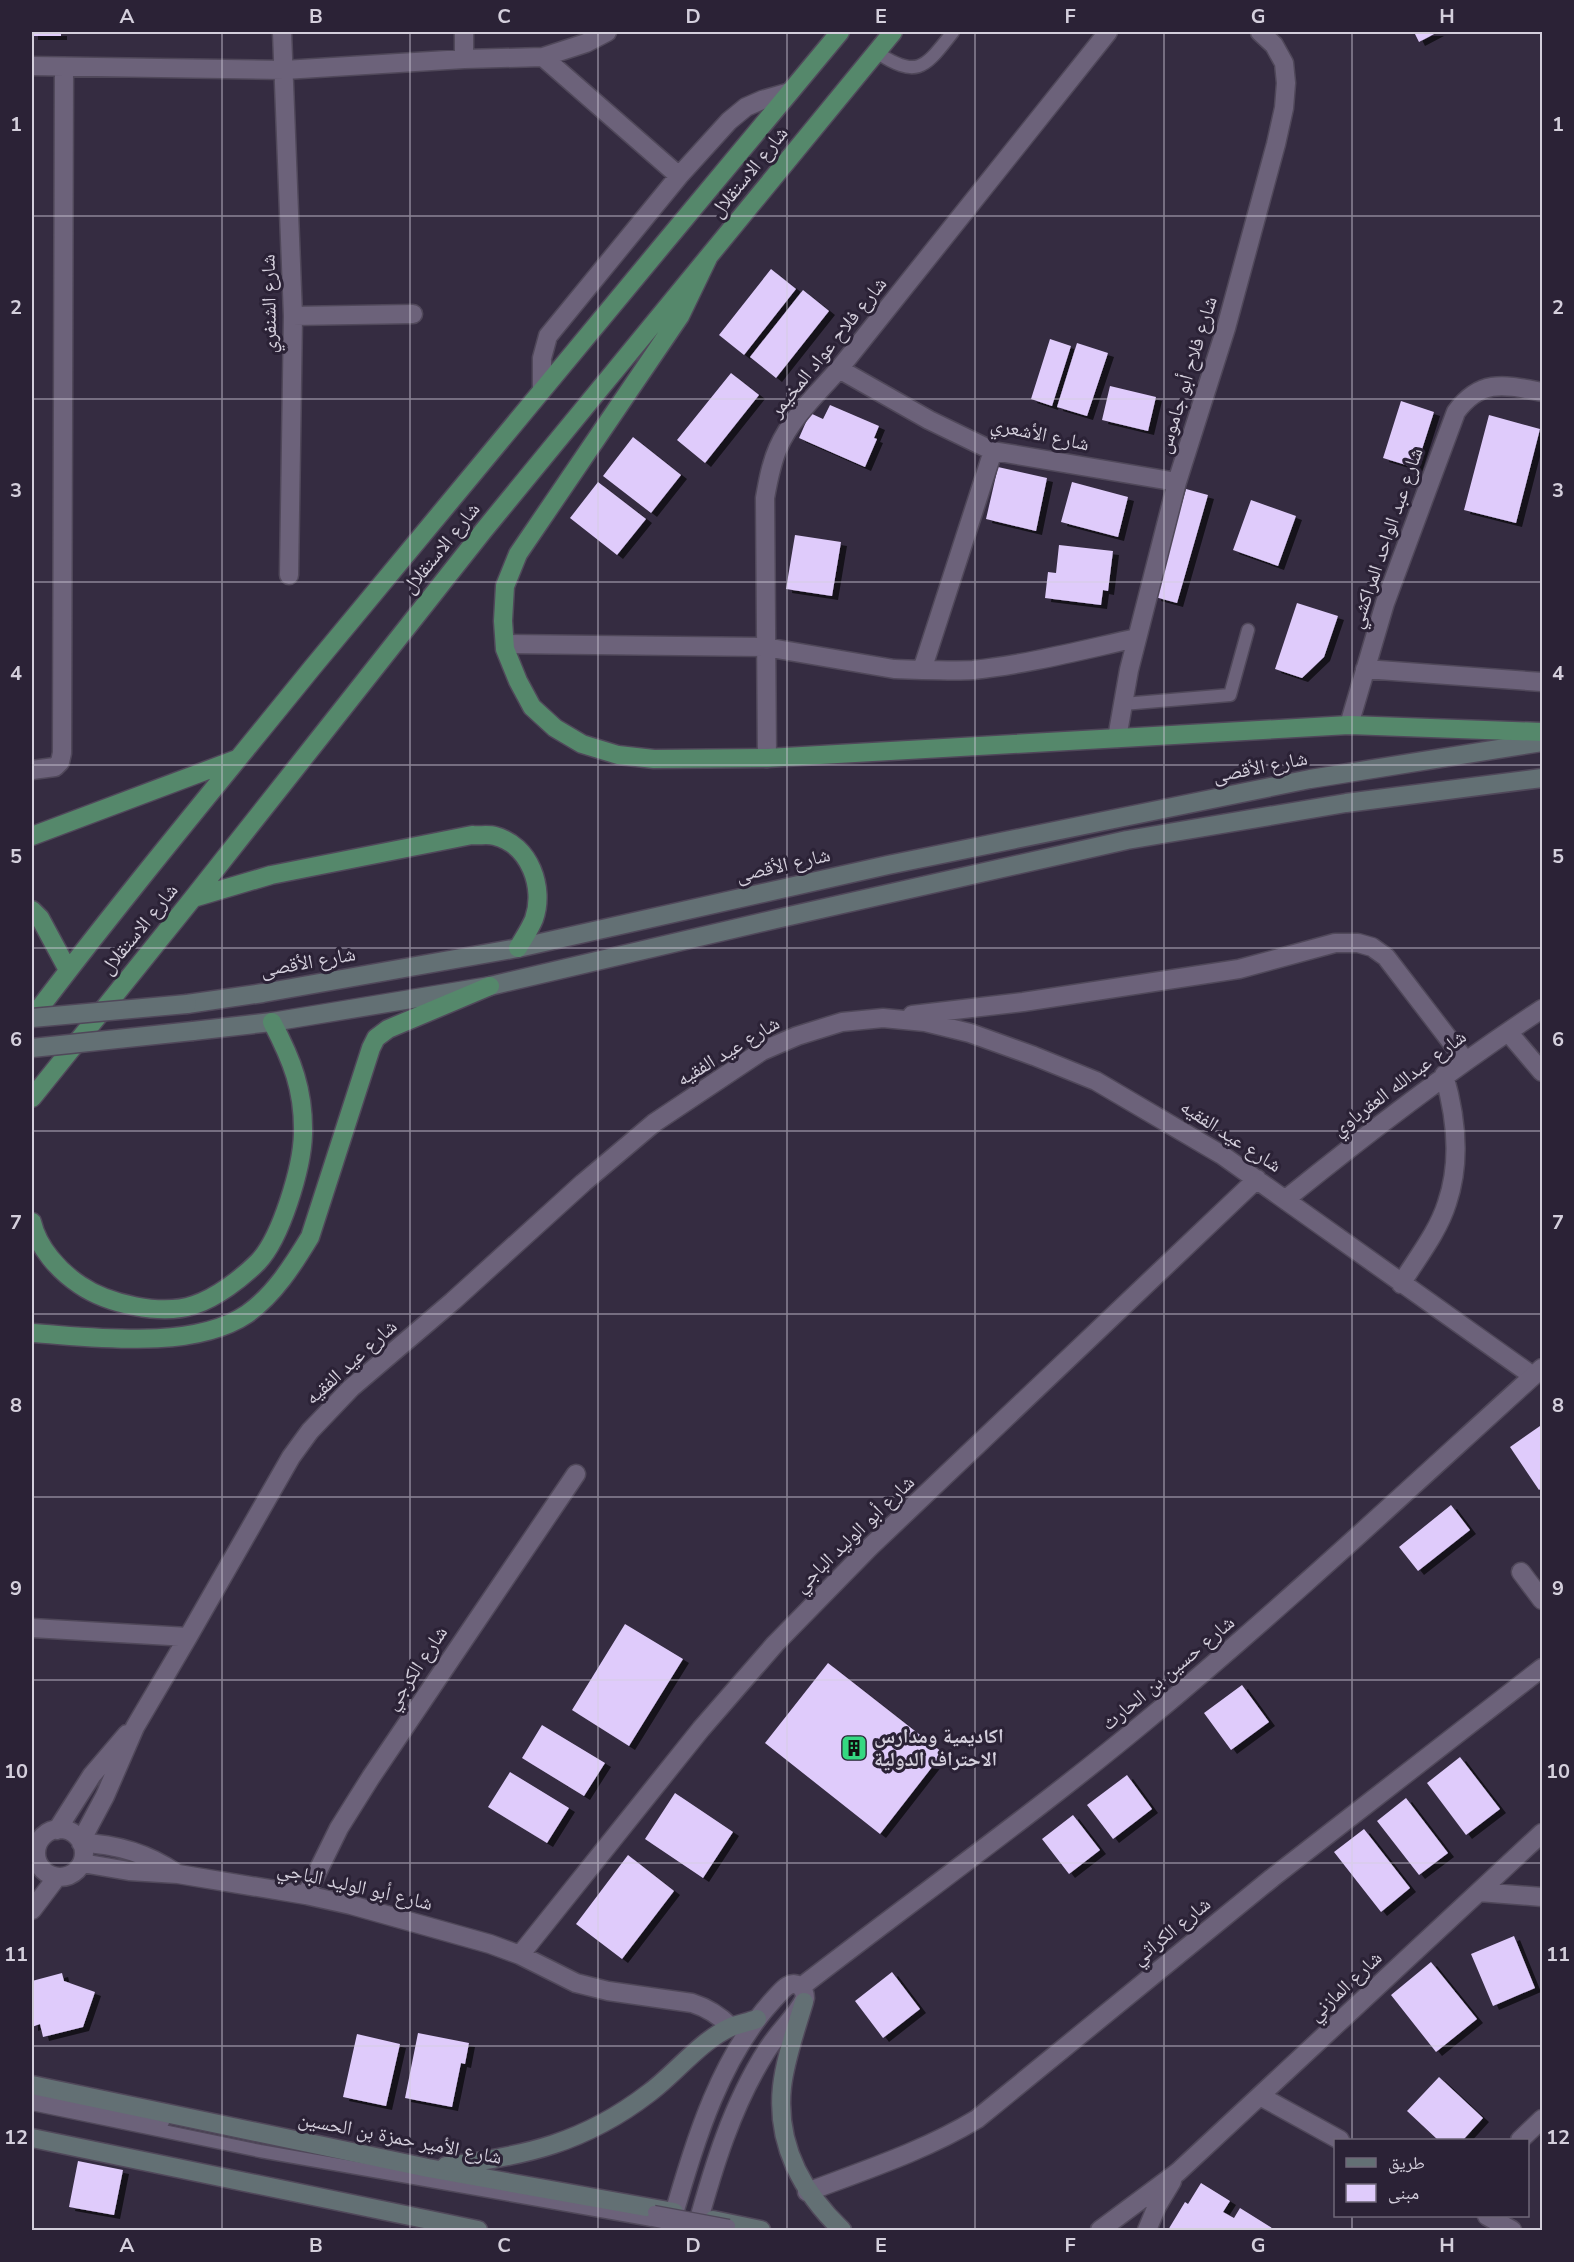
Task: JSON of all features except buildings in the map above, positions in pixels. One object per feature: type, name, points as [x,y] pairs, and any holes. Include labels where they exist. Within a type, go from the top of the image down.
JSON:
[{"type":"highway","name":"شارع الاستقلال","points":[[32,1018],[239,758],[542,388],[840,32]]},
{"type":"highway","name":"شارع الاستقلال","points":[[32,1098],[484,530],[893,32]]},
{"type":"highway","points":[[708,258],[680,316],[518,554],[505,586],[503,621],[505,644],[518,681],[532,707],[555,728],[582,744],[618,754],[654,759],[767,758],[1349,725],[1542,732]]},
{"type":"highway","points":[[32,836],[239,758]]},
{"type":"highway","points":[[193,898],[271,875],[472,835],[495,836],[510,843],[527,859],[536,881],[538,899],[534,919],[518,948]]},
{"type":"highway","points":[[32,910],[40,918],[68,970]]},
{"type":"highway","points":[[32,1333],[112,1338],[160,1338],[216,1328],[246,1314],[272,1292],[295,1263],[309,1237],[376,1038],[388,1029],[490,986]]},
{"type":"highway","points":[[32,1222],[35,1235],[63,1274],[89,1291],[121,1304],[155,1310],[194,1305],[231,1286],[260,1261],[282,1222],[296,1182],[303,1136],[301,1097],[291,1059],[272,1022]]},
{"type":"main road","name":"شارع الأقصى","points":[[32,1018],[187,1004],[263,993],[518,948],[888,865],[1276,786],[1542,742]]},
{"type":"main road","points":[[32,1048],[272,1022],[490,986],[1127,840],[1346,803],[1542,778]]},
{"type":"main road","points":[[802,1995],[782,2085],[781,2103],[788,2148],[807,2192],[819,2208],[842,2230]]},
{"type":"main road","points":[[428,2168],[526,2154],[585,2132],[632,2105],[716,2036],[731,2027],[757,2019]]},
{"type":"main road","name":"شارع الأمير حمزة بن الحسين","points":[[32,2085],[428,2168],[675,2212],[699,2226],[761,2230]]},
{"type":"main road","points":[[32,2138],[478,2230]]},
{"type":"street","name":"شارع الشنفري","points":[[282,32],[293,316],[289,575]]},
{"type":"street","points":[[464,32],[464,59]]},
{"type":"street","points":[[32,66],[284,70],[464,59],[543,57],[586,44],[607,32]]},
{"type":"street","name":"شارع فلاح عواد المخيمر","points":[[767,758],[765,498],[771,466],[779,446],[798,416],[839,369],[1108,32]]},
{"type":"street","name":"شارع فلاح أبو جاموس","points":[[1117,738],[1137,638],[1177,482],[1226,328],[1284,108],[1286,83],[1284,63],[1274,45],[1260,32]]},
{"type":"street","points":[[543,57],[679,176]]},
{"type":"street","points":[[32,770],[55,767],[60,762],[62,753],[64,67]]},
{"type":"street","points":[[542,388],[542,358],[548,336],[679,176],[729,121],[746,107],[790,92]]},
{"type":"street","points":[[293,316],[413,314]]},
{"type":"street","name":"شارع الأشعري","points":[[839,369],[955,434],[993,451],[1177,482]]},
{"type":"street","name":"شارع عبد الواحد المراكشي","points":[[1349,725],[1385,603],[1456,412],[1464,401],[1480,389],[1512,386],[1542,392]]},
{"type":"street","points":[[922,670],[993,451]]},
{"type":"street","points":[[505,644],[765,647],[894,669],[970,670],[1056,657],[1137,638]]},
{"type":"street","points":[[1365,669],[1542,682]]},
{"type":"street","points":[[883,1018],[1023,1002],[1200,976],[1239,969],[1335,943],[1358,943],[1372,947],[1386,957],[1466,1060]]},
{"type":"street","name":"شارع عبدالله العقرباوي","points":[[1286,1199],[1386,1118],[1444,1075],[1542,1009]]},
{"type":"street","name":"شارع عيد الفقيه","points":[[81,1842],[105,1796],[135,1726],[189,1637],[291,1457],[310,1431],[351,1388],[453,1301],[583,1182],[654,1124],[762,1051],[797,1035],[842,1022],[883,1018],[925,1022],[970,1033],[1096,1081],[1222,1155],[1401,1284],[1538,1372]]},
{"type":"street","points":[[1508,1032],[1542,1072]]},
{"type":"street","points":[[1401,1284],[1447,1205],[1455,1175],[1453,1104],[1444,1075]]},
{"type":"street","name":"شارع أبو الوليد الباجي","points":[[520,1955],[701,1729],[775,1644],[870,1547],[1257,1179]]},
{"type":"street","name":"شارع حسين بن الحارث","points":[[699,2226],[722,2143],[745,2091],[766,2051],[802,1995],[1145,1722],[1251,1632],[1538,1372]]},
{"type":"street","name":"شارع الكرجي","points":[[306,1895],[339,1828],[371,1777],[576,1474]]},
{"type":"street","points":[[1521,1572],[1542,1600]]},
{"type":"street","points":[[32,1628],[189,1637]]},
{"type":"street","name":"شارع الكراثي","points":[[807,2192],[922,2148],[976,2119],[1272,1878],[1542,1668]]},
{"type":"street","name":"شارع عيد الفقيه","points":[[57,1830],[92,1775],[135,1726]]},
{"type":"street","points":[[57,1830],[70,1831],[81,1842],[84,1856],[82,1863],[72,1874],[57,1877],[44,1871],[34,1857],[43,1836],[57,1830]]},
{"type":"street","name":"شارع المازني","points":[[1100,2230],[1178,2172],[1542,1833]]},
{"type":"street","name":"شارع أبو الوليد الباجي","points":[[81,1842],[99,1843],[132,1850],[148,1856],[178,1874]]},
{"type":"street","name":"شارع أبو الوليد الباجي","points":[[82,1863],[129,1871],[178,1874],[306,1895],[397,1916],[520,1955],[576,1983],[608,1991],[704,2006],[715,2012],[731,2027]]},
{"type":"street","points":[[32,1910],[57,1877]]},
{"type":"street","points":[[1479,1892],[1542,1897]]},
{"type":"street","name":"شارع حسين بن الحارث","points":[[669,2230],[688,2166],[718,2088],[747,2032],[786,1987],[794,1984],[802,1995]]},
{"type":"street","points":[[1260,2096],[1338,2139]]},
{"type":"street","points":[[1522,2139],[1542,2119]]},
{"type":"street","name":"شارع المازني","points":[[1147,2230],[1156,2206],[1178,2172]]},
{"type":"street","points":[[1489,2217],[1512,2230]]},
{"type":"lane","points":[[876,52],[900,66],[918,67],[932,58],[953,32]]},
{"type":"lane","points":[[1123,704],[1230,695],[1248,630]]},
{"type":"lane","points":[[32,2095],[699,2226]]},
{"type":"lane","points":[[32,2104],[260,2151],[748,2230]]},
{"type":"place","name":"اكاديمية ومدارس الاحتراف الدولية","points":[[854,1748]]}]
